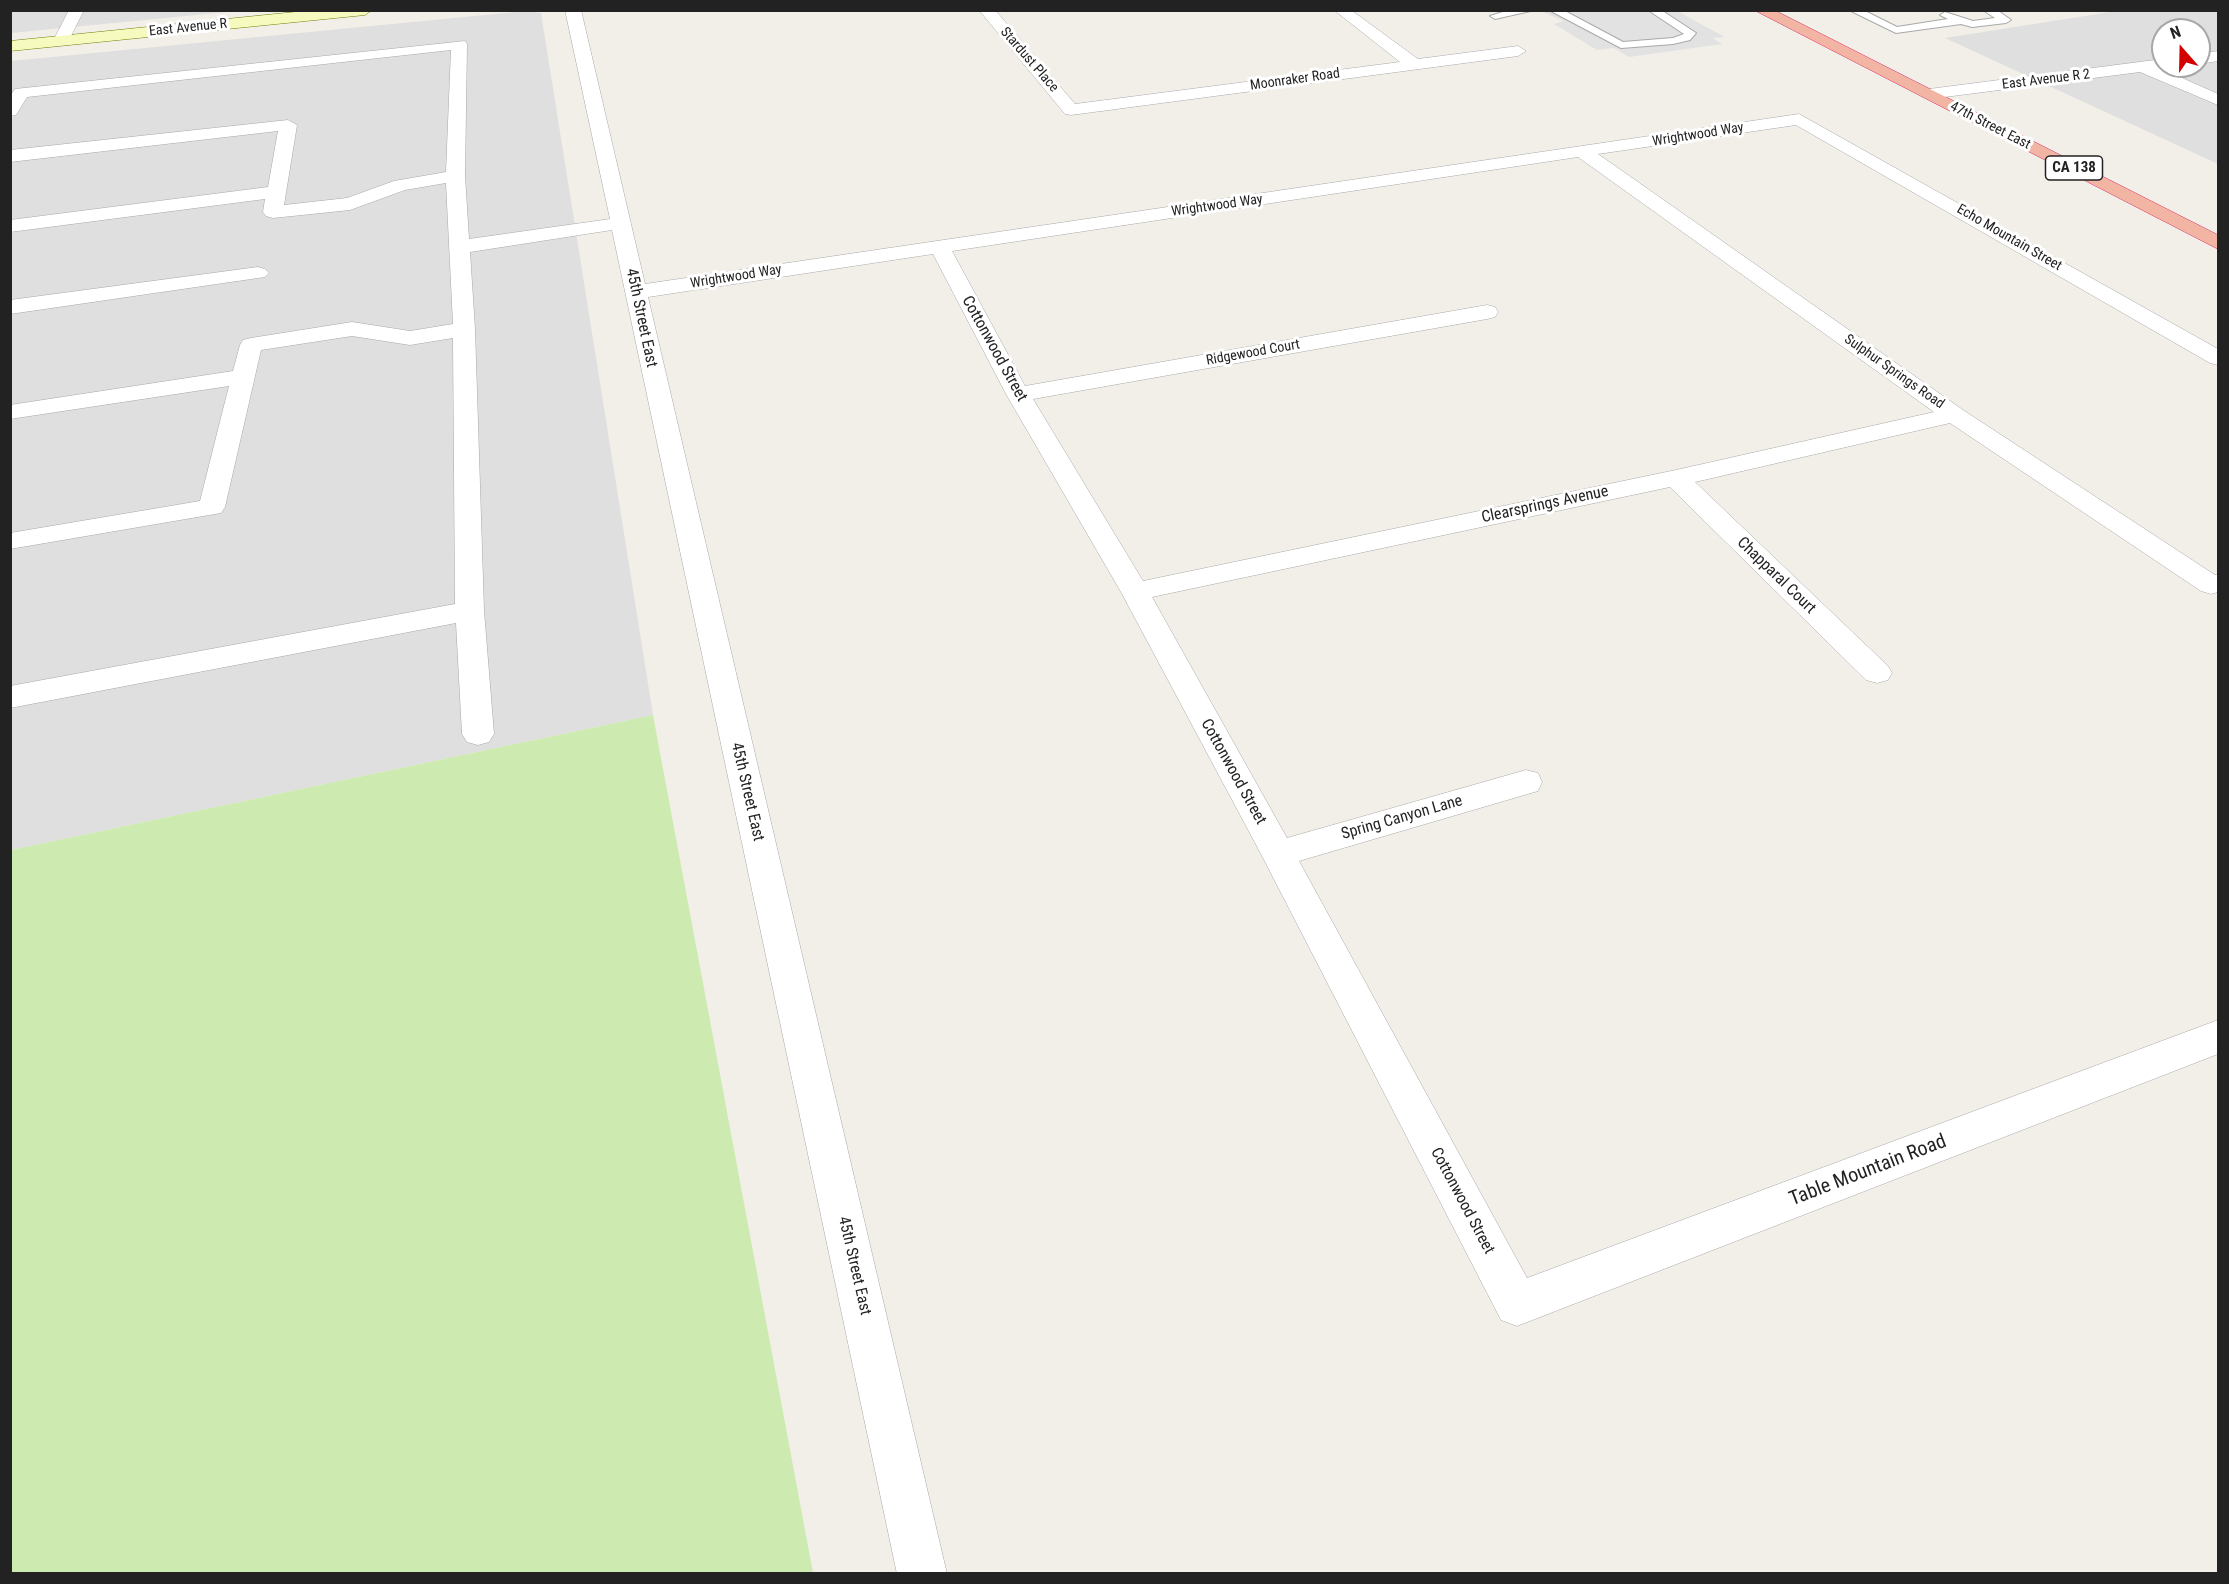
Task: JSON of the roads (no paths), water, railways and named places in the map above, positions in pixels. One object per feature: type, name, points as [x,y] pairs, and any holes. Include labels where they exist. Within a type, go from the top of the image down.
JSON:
[{"type":"highway","name":"47th Street East","points":[[1761,10],[2218,243]]},
{"type":"main road","name":"East Avenue R","points":[[10,46],[365,10]]},
{"type":"street","points":[[61,41],[77,10]]},
{"type":"street","name":"45th Street East","points":[[573,10],[922,1574]]},
{"type":"street","name":"Stardust Place","points":[[986,10],[1071,110]]},
{"type":"street","points":[[1341,10],[1414,64]]},
{"type":"street","points":[[10,111],[21,93],[459,44],[455,177],[464,329],[470,611],[478,734]]},
{"type":"street","name":"Moonraker Road","points":[[1071,110],[1518,51]]},
{"type":"street","name":"East Avenue R 2","points":[[1929,94],[2151,66]]},
{"type":"street","points":[[2143,67],[2218,100]]},
{"type":"street","name":"Wrightwood Way","points":[[635,292],[1799,119]]},
{"type":"street","name":"Echo Mountain Street","points":[[1799,119],[2218,358]]},
{"type":"street","points":[[10,156],[288,125],[273,212],[350,204],[401,185],[455,177]]},
{"type":"street","name":"Sulphur Springs Road","points":[[1582,152],[1954,415],[2215,584]]},
{"type":"street","points":[[10,226],[276,192]]},
{"type":"street","points":[[459,247],[620,223]]},
{"type":"street","name":"Cottonwood Street","points":[[939,246],[1018,394],[1135,592],[1278,854],[1517,1304]]},
{"type":"street","points":[[10,307],[258,273]]},
{"type":"street","name":"Ridgewood Court","points":[[1018,394],[1487,312]]},
{"type":"street","points":[[10,541],[212,507],[250,345],[352,329],[410,338],[464,329]]},
{"type":"street","points":[[10,412],[243,376]]},
{"type":"street","name":"Clearsprings Avenue","points":[[1135,592],[1676,478],[1954,415]]},
{"type":"street","name":"Chapparal Court","points":[[1676,478],[1877,674]]},
{"type":"street","points":[[10,698],[470,611]]},
{"type":"street","name":"Spring Canyon Lane","points":[[1278,854],[1526,782]]},
{"type":"street","name":"Table Mountain Road","points":[[1517,1304],[2218,1037]]},
{"type":"lane","points":[[1495,16],[1530,10]]},
{"type":"lane","points":[[1556,11],[1572,10]]},
{"type":"lane","points":[[1556,11],[1621,45],[1673,42],[1686,38],[1691,33],[1653,10]]},
{"type":"lane","points":[[1854,10],[1896,30],[1959,21]]},
{"type":"lane","points":[[1936,10],[1959,21],[1972,24],[2006,20],[1988,10]]}]
